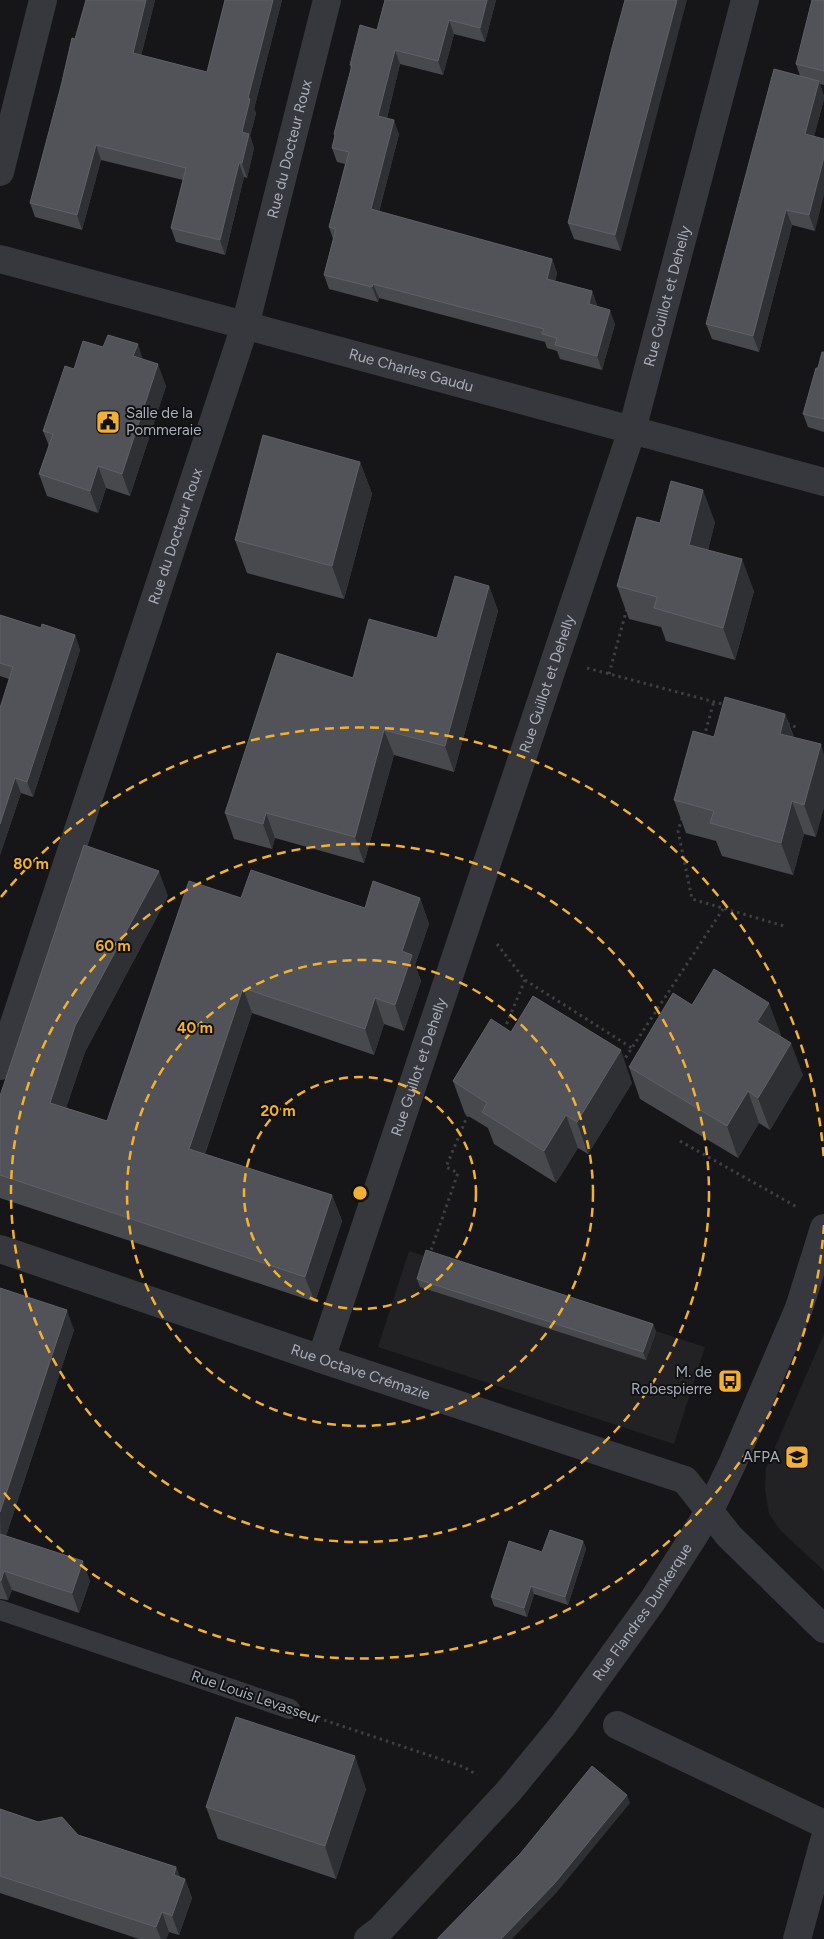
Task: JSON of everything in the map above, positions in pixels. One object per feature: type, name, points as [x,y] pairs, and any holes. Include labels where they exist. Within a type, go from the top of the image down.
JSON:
[{"type":"street","points":[[0,172],[43,0]]},
{"type":"street","name":"Rue du Docteur Roux","points":[[0,1066],[245,326],[327,0]]},
{"type":"street","name":"Rue Guillot et Dehelly","points":[[321,1359],[632,430],[745,0]]},
{"type":"street","name":"Rue Charles Gaudu","points":[[0,259],[824,482]]},
{"type":"street","name":"Rue Flandres Dunkerque","points":[[368,1939],[380,1930],[508,1792],[578,1706],[653,1600],[710,1510],[733,1462],[799,1308],[824,1228]]},
{"type":"street","name":"Rue Octave Crémazie","points":[[0,1249],[321,1359],[685,1480],[729,1536],[824,1629]]},
{"type":"street","points":[[617,1725],[824,1824]]},
{"type":"street","points":[[797,1939],[824,1841]]},
{"type":"lane","name":"Rue Louis Levasseur","points":[[0,1610],[290,1709]]},
{"type":"path","points":[[609,674],[627,607]]},
{"type":"path","points":[[555,660],[732,707]]},
{"type":"path","points":[[704,738],[714,701]]},
{"type":"path","points":[[787,724],[796,727]]},
{"type":"path","points":[[684,813],[678,831],[692,899],[784,926]]},
{"type":"path","points":[[618,1069],[723,909]]},
{"type":"path","points":[[471,912],[525,980],[632,1048]]},
{"type":"path","points":[[502,1034],[525,980]]},
{"type":"path","points":[[428,1259],[458,1172],[446,1167],[472,1105]]},
{"type":"path","points":[[680,1141],[799,1208]]},
{"type":"path","name":"Rue Louis Levasseur","points":[[290,1709],[464,1767],[508,1792]]},
{"type":"shaded area","points":[[409,1251],[705,1347],[674,1444],[378,1347]]},
{"type":"shaded area","name":"AFPA","points":[[824,1334],[824,1571],[780,1530],[769,1514],[765,1490],[766,1468]]},
{"type":"building","points":[[86,0],[146,0],[133,53],[207,72],[225,0],[273,0],[248,98],[250,99],[242,132],[249,134],[242,163],[239,163],[220,240],[171,228],[186,168],[96,145],[77,215],[30,203],[72,38],[75,39]]},
{"type":"building","points":[[385,0],[487,0],[480,28],[449,20],[438,61],[395,50],[378,116],[394,120],[371,209],[552,259],[547,279],[592,291],[589,304],[610,310],[597,356],[555,345],[557,338],[542,334],[544,329],[373,284],[372,287],[324,275],[336,229],[329,227],[349,152],[332,148],[334,134],[360,25],[377,30]]},
{"type":"building","points":[[625,0],[677,0],[615,235],[568,223]]},
{"type":"building","points":[[812,0],[824,0],[824,71],[796,64]]},
{"type":"building","points":[[774,69],[819,81],[805,134],[824,139],[824,157],[809,215],[786,210],[753,336],[706,324]]},
{"type":"building","name":"Salle de la Pommeraie","points":[[108,335],[138,344],[133,356],[158,364],[122,474],[98,466],[90,491],[39,474],[53,434],[43,431],[65,366],[74,369],[83,341],[103,347]]},
{"type":"building","points":[[822,352],[824,352],[824,419],[803,414]]},
{"type":"building","points":[[263,435],[360,462],[332,566],[235,540]]},
{"type":"building","points":[[671,481],[703,490],[689,545],[742,559],[723,628],[654,608],[657,597],[617,586],[637,517],[660,523]]},
{"type":"building","points":[[455,576],[489,586],[445,746],[384,730],[355,837],[266,813],[263,824],[225,813],[277,653],[353,678],[369,619],[437,638]]},
{"type":"building","points":[[0,615],[41,628],[42,624],[75,635],[27,782],[15,778],[0,824],[0,708],[13,667],[0,663]]},
{"type":"building","points":[[725,697],[785,714],[780,734],[821,744],[804,805],[792,801],[781,843],[710,823],[714,811],[674,800],[693,731],[714,737]]},
{"type":"building","points":[[84,845],[159,871],[75,1026],[50,1103],[107,1121],[189,881],[241,898],[251,870],[365,908],[373,881],[420,898],[402,951],[412,955],[395,1005],[375,998],[365,1029],[243,988],[189,1149],[332,1195],[305,1277],[0,1175],[0,1096]]},
{"type":"building","points":[[714,969],[769,1003],[757,1022],[791,1043],[758,1098],[748,1091],[727,1126],[629,1067],[673,993],[692,1005]]},
{"type":"building","points":[[533,996],[621,1050],[577,1122],[566,1115],[544,1151],[482,1112],[487,1103],[453,1081],[491,1019],[511,1032]]},
{"type":"building","points":[[426,1250],[653,1324],[643,1352],[417,1279]]},
{"type":"building","points":[[0,1288],[67,1310],[0,1512]]},
{"type":"building","points":[[550,1530],[583,1541],[565,1597],[531,1586],[524,1608],[491,1597],[509,1541],[542,1552]]},
{"type":"building","points":[[0,1534],[83,1561],[72,1593],[4,1571],[1,1581]]},
{"type":"building","points":[[236,1717],[355,1756],[325,1846],[206,1807]]},
{"type":"building","points":[[592,1766],[627,1795],[554,1884],[501,1939],[437,1939],[520,1854]]},
{"type":"building","points":[[0,1809],[38,1822],[62,1817],[78,1835],[176,1867],[174,1875],[185,1879],[172,1916],[162,1912],[156,1927],[0,1876]]},
{"type":"place","name":"Salle de la Pommeraie","points":[[108,422]]},
{"type":"place","name":"M. de Robespierre","points":[[730,1381]]},
{"type":"place","name":"AFPA","points":[[797,1457]]}]
